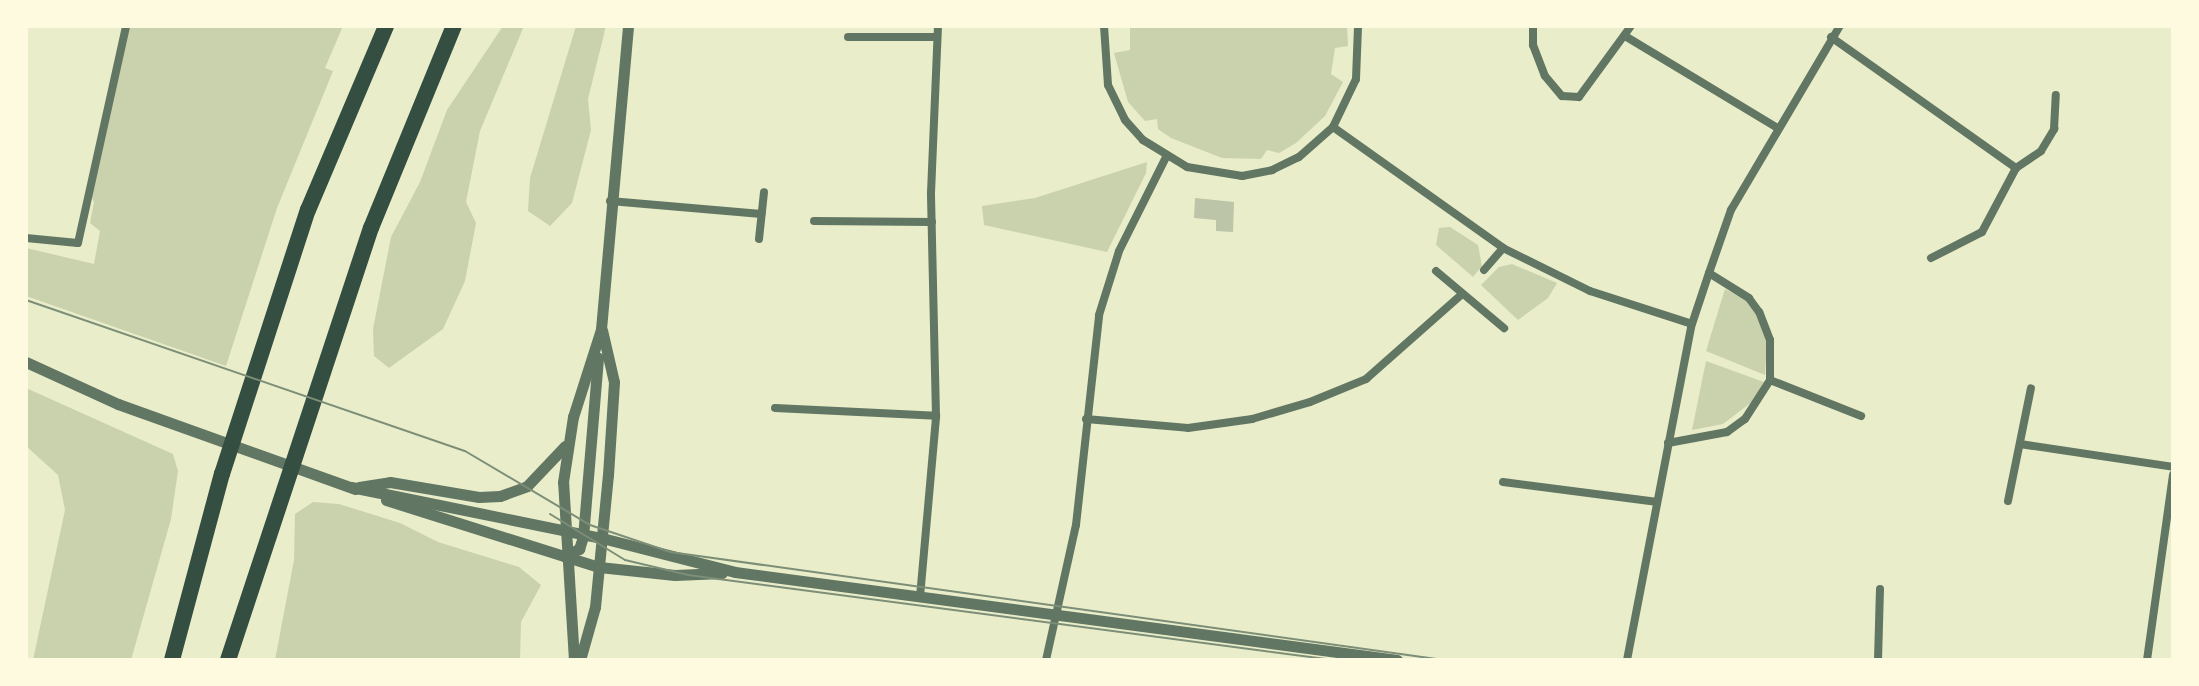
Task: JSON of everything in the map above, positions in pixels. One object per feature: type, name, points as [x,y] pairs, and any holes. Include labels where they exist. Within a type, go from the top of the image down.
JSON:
[{"type":"highway","points":[[172,660],[222,474],[308,210],[386,26]]},
{"type":"highway","points":[[228,660],[371,228],[454,26]]},
{"type":"street","points":[[26,238],[78,243],[126,26]]},
{"type":"street","points":[[564,556],[579,549],[583,534],[610,201],[628,26]]},
{"type":"street","points":[[867,26],[867,37]]},
{"type":"street","points":[[920,597],[936,416],[932,222],[938,26]]},
{"type":"street","points":[[1104,26],[1104,67],[1115,102],[1143,140],[1166,157],[1217,175],[1242,176],[1272,170],[1299,157],[1333,127],[1356,79],[1358,26]]},
{"type":"street","points":[[1533,26],[1533,45],[1545,76],[1562,96],[1579,97],[1589,90],[1631,26]]},
{"type":"street","points":[[1627,660],[1692,324],[1709,273],[1731,210],[1776,127],[1840,26]]},
{"type":"street","points":[[1625,36],[1776,127]]},
{"type":"street","points":[[848,37],[937,37]]},
{"type":"street","points":[[1831,37],[2016,168]]},
{"type":"street","points":[[1931,258],[1982,232],[2016,168],[2041,151],[2054,129],[2056,95]]},
{"type":"street","points":[[1333,127],[1503,248],[1590,291],[1692,324]]},
{"type":"street","points":[[1046,660],[1076,525],[1099,315],[1108,281],[1166,157]]},
{"type":"street","points":[[759,239],[764,192]]},
{"type":"street","points":[[610,201],[761,214]]},
{"type":"street","points":[[814,221],[932,222]]},
{"type":"street","points":[[1484,270],[1503,248]]},
{"type":"street","points":[[1436,271],[1504,328]]},
{"type":"street","points":[[1668,443],[1727,432],[1745,419],[1770,380],[1770,340],[1759,312],[1749,298],[1709,273]]},
{"type":"street","points":[[1086,419],[1188,428],[1252,419],[1310,402],[1366,379],[1462,294]]},
{"type":"street","points":[[574,660],[564,556],[567,444],[601,329]]},
{"type":"street","points":[[580,660],[599,567],[614,382],[601,329]]},
{"type":"street","points":[[26,362],[178,427],[599,567],[675,575],[735,572]]},
{"type":"street","points":[[1770,380],[1861,416]]},
{"type":"street","points":[[2008,501],[2031,388]]},
{"type":"street","points":[[775,408],[936,416]]},
{"type":"street","points":[[351,487],[390,482],[479,497],[500,496],[527,486],[567,444]]},
{"type":"street","points":[[2020,444],[2173,467]]},
{"type":"street","points":[[2147,660],[2173,475]]},
{"type":"street","points":[[1503,482],[1656,502]]},
{"type":"street","points":[[351,487],[602,538],[735,572],[1397,660]]},
{"type":"street","points":[[1878,660],[1880,589]]},
{"type":"green space","points":[[126,26],[343,26],[325,68],[333,71],[277,208],[226,366],[26,296],[26,248],[94,264],[100,231],[90,223],[94,202],[89,192]]},
{"type":"green space","points":[[503,26],[524,26],[480,131],[466,202],[476,223],[465,281],[443,329],[389,368],[374,356],[373,329],[391,237],[420,182],[447,110]]},
{"type":"green space","points":[[576,26],[606,26],[588,99],[591,130],[572,203],[550,226],[528,211],[530,178]]},
{"type":"green space","points":[[1130,26],[1347,26],[1348,46],[1335,48],[1331,74],[1343,82],[1325,116],[1296,143],[1279,153],[1267,150],[1261,159],[1222,158],[1171,138],[1158,129],[1157,119],[1145,121],[1128,102],[1114,53],[1130,50]]},
{"type":"green space","points":[[1147,162],[1146,173],[1107,252],[984,225],[982,206],[1035,198]]},
{"type":"green space","points":[[1450,227],[1478,245],[1482,266],[1473,277],[1436,245],[1439,228]]},
{"type":"green space","points":[[1512,264],[1557,283],[1548,298],[1518,320],[1481,285],[1499,267]]},
{"type":"green space","points":[[1725,289],[1746,300],[1756,313],[1767,341],[1765,375],[1706,351]]},
{"type":"green space","points":[[1706,361],[1764,382],[1753,401],[1723,424],[1692,430]]},
{"type":"green space","points":[[26,388],[173,454],[178,471],[171,519],[131,660],[33,660],[65,510],[58,475],[26,446]]},
{"type":"green space","points":[[313,502],[339,504],[400,523],[438,542],[519,567],[541,585],[521,622],[520,660],[275,660],[294,560],[295,514]]},
{"type":"building","points":[[1195,198],[1234,202],[1233,232],[1216,231],[1216,220],[1194,218]]},
{"type":"tram line","points":[[26,300],[465,451],[590,525],[670,552],[1443,660]]},
{"type":"tram line","points":[[550,514],[625,560],[688,575],[1333,660]]}]
